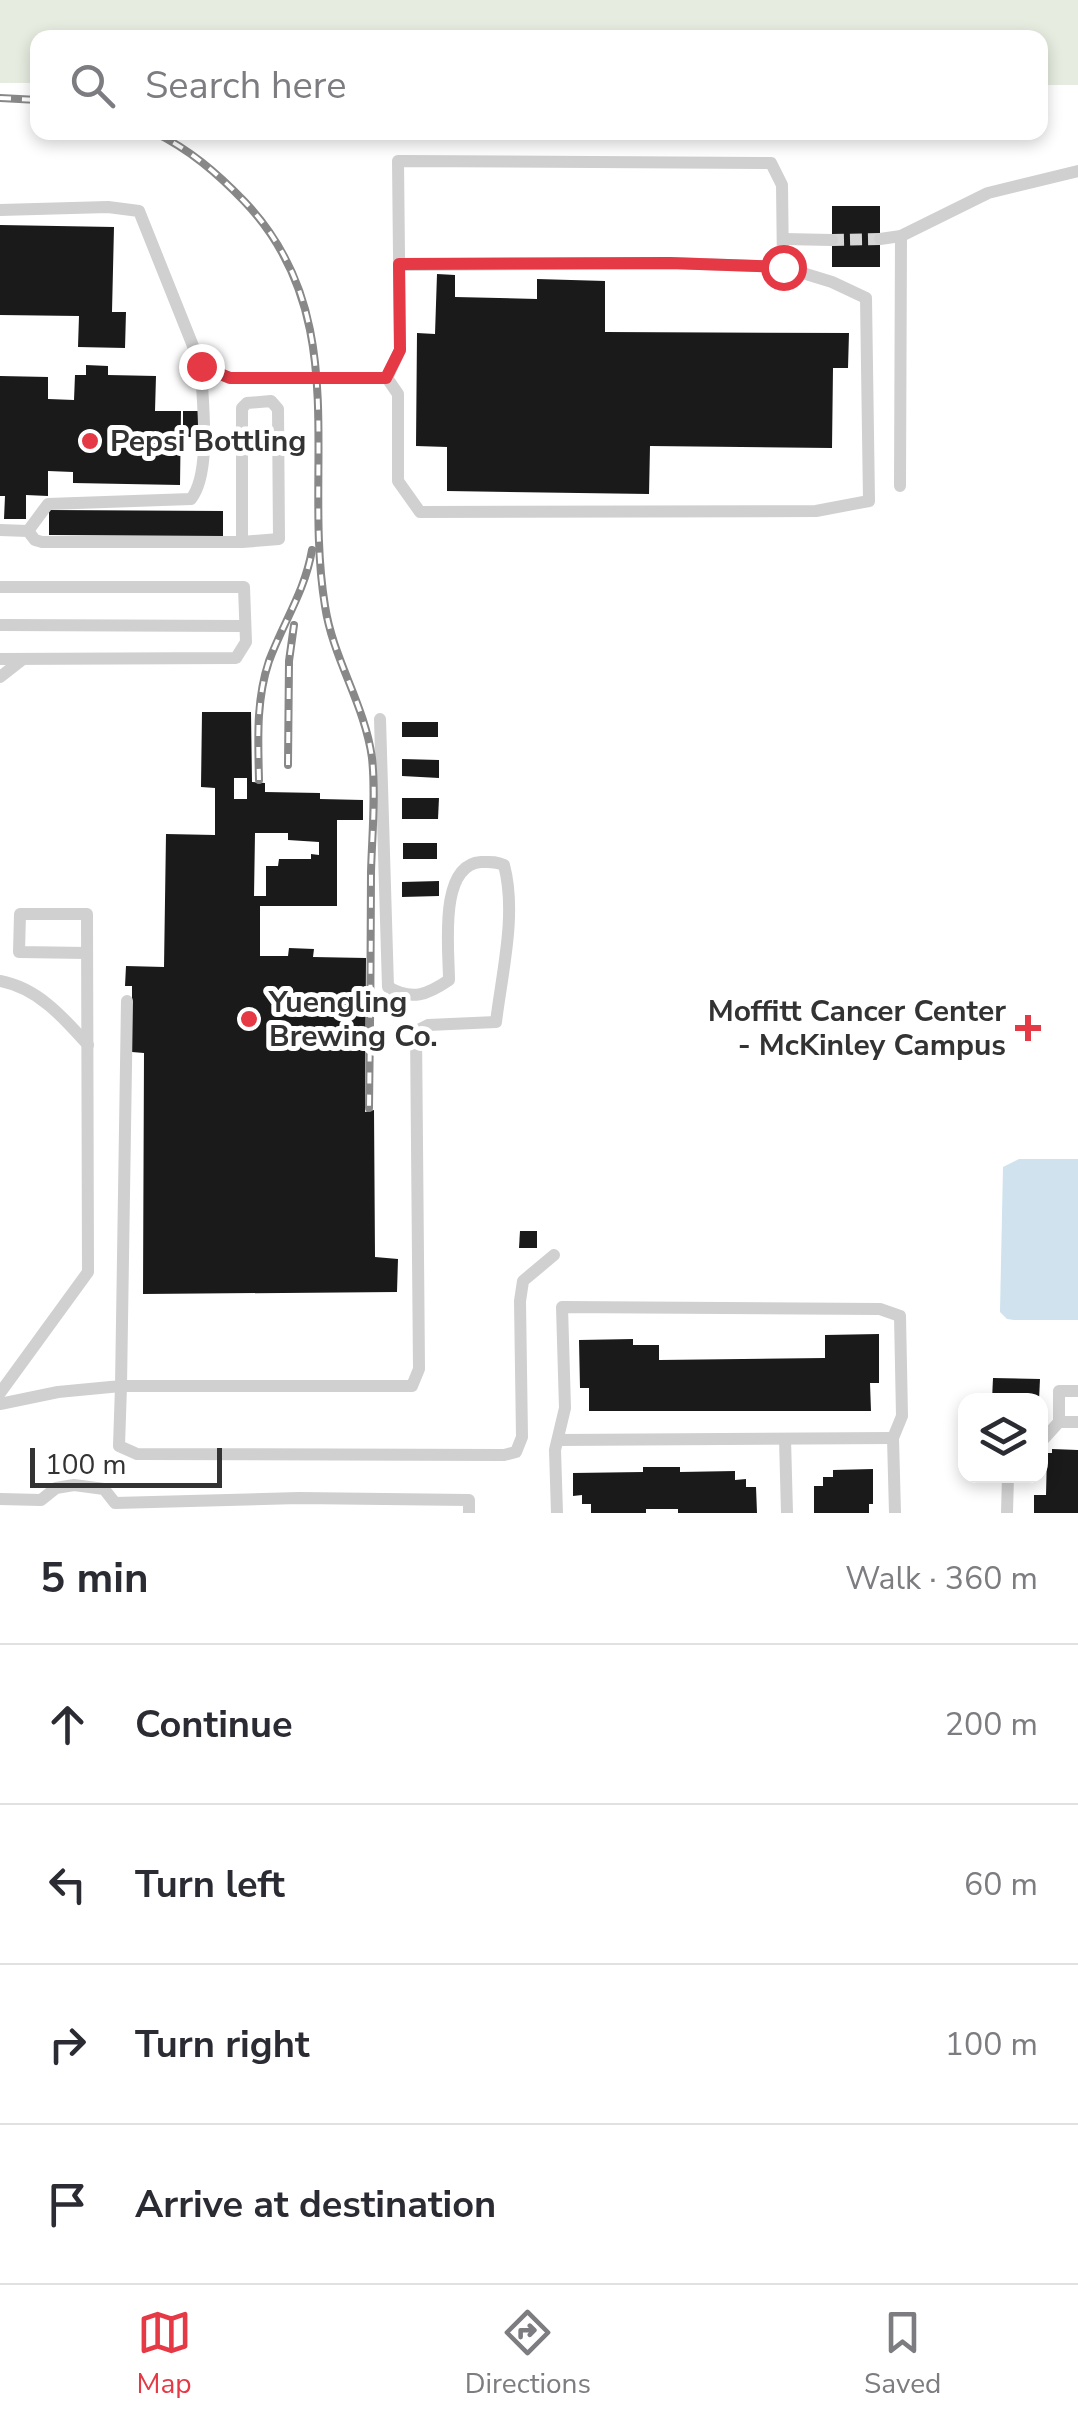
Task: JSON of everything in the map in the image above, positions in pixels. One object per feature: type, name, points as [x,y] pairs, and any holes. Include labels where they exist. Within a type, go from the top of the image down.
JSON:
[{"type":"lane","points":[[386,378],[400,350],[398,162],[771,163],[782,185],[783,267]]},
{"type":"lane","points":[[880,240],[901,236],[988,193],[1078,171]]},
{"type":"lane","points":[[0,210],[108,207],[140,211],[201,366],[203,470],[200,489],[191,500],[48,504],[28,531]]},
{"type":"lane","points":[[900,486],[901,236]]},
{"type":"lane","points":[[783,240],[832,240]]},
{"type":"lane","points":[[386,378],[398,394],[398,480],[420,512],[816,511],[868,501],[866,298],[832,282],[783,267],[670,263],[399,264]]},
{"type":"lane","points":[[201,366],[230,378],[386,378]]},
{"type":"lane","points":[[0,530],[28,531],[42,542],[242,542],[274,542],[281,534],[278,409],[271,401],[247,403],[242,408],[242,542]]},
{"type":"lane","points":[[0,587],[244,587],[246,642],[236,658],[0,659]]},
{"type":"lane","points":[[0,625],[245,626]]},
{"type":"lane","points":[[0,677],[23,659]]},
{"type":"lane","points":[[0,1404],[58,1392],[121,1386],[412,1386],[418,1369],[416,1031],[428,1025],[496,1022],[508,921],[508,882],[504,865],[496,862],[472,863],[459,872],[448,904],[448,980],[426,996],[400,994],[388,987],[380,720]]},
{"type":"lane","points":[[0,1393],[88,1272],[87,914],[20,914],[19,952],[87,953]]},
{"type":"lane","points":[[0,981],[48,1004],[88,1045]]},
{"type":"lane","points":[[127,1001],[119,1446],[137,1454],[516,1452],[522,1436],[523,1281],[554,1255]]},
{"type":"lane","points":[[557,1513],[555,1450],[565,1408],[562,1307],[880,1309],[900,1316],[902,1416],[893,1438],[894,1513]]},
{"type":"lane","points":[[1048,1434],[1059,1422],[1059,1391],[1078,1391]]},
{"type":"lane","points":[[1059,1422],[1078,1422]]},
{"type":"lane","points":[[558,1440],[893,1438]]},
{"type":"lane","points":[[785,1439],[787,1513]]},
{"type":"lane","points":[[1007,1513],[1008,1483]]},
{"type":"lane","points":[[0,1500],[41,1500],[56,1488],[74,1485],[104,1489],[115,1503],[299,1506],[469,1500],[469,1513]]},
{"type":"shaded area","points":[[0,0],[1078,0],[1078,85],[1048,85],[1048,30],[30,30],[30,83],[0,83]]},
{"type":"water","points":[[1019,1159],[1078,1159],[1078,1320],[1014,1320],[1000,1312],[1003,1167]]},
{"type":"building","points":[[832,206],[880,206],[880,267],[832,267]]},
{"type":"building","name":"Pepsi Bottling","points":[[0,225],[114,227],[112,312],[126,312],[125,348],[78,347],[79,316],[0,315]]},
{"type":"building","points":[[437,274],[455,275],[455,297],[537,299],[537,279],[605,281],[605,332],[849,333],[848,368],[833,368],[832,448],[650,446],[649,494],[447,491],[447,447],[416,446],[417,333],[435,334]]},
{"type":"building","name":"Pepsi Bottling","points":[[86,365],[108,366],[108,375],[156,376],[155,411],[181,411],[180,485],[73,483],[73,472],[48,471],[48,496],[26,495],[26,519],[4,519],[5,496],[0,496],[0,376],[48,377],[48,399],[74,400],[75,375],[86,375]]},
{"type":"building","points":[[183,411],[198,411],[198,437],[183,437]]},
{"type":"building","points":[[49,510],[223,511],[223,536],[49,535]]},
{"type":"building","name":"Yuengling Brewing Co.","points":[[202,712],[251,712],[252,782],[265,783],[265,792],[320,793],[320,799],[363,800],[363,820],[337,820],[337,906],[260,906],[260,956],[288,956],[289,948],[314,949],[313,957],[366,958],[365,1112],[374,1110],[375,1257],[398,1259],[397,1292],[143,1294],[144,1053],[132,1052],[132,986],[125,986],[126,966],[164,967],[166,834],[215,835],[215,788],[201,787]],"holes":[[[234,778],[247,778],[247,799],[234,799]],[[255,833],[288,833],[288,840],[319,842],[319,855],[311,854],[311,859],[279,859],[278,866],[266,866],[266,896],[254,896]]]},
{"type":"building","points":[[402,722],[438,722],[438,737],[402,737]]},
{"type":"building","points":[[402,759],[439,760],[439,778],[402,776]]},
{"type":"building","points":[[402,798],[439,798],[438,819],[402,819]]},
{"type":"building","points":[[403,843],[437,843],[437,859],[403,859]]},
{"type":"building","points":[[439,881],[439,896],[402,897],[402,882]]},
{"type":"building","points":[[520,1231],[537,1231],[537,1248],[519,1248]]},
{"type":"building","points":[[879,1334],[879,1383],[870,1383],[871,1411],[589,1411],[589,1388],[580,1388],[579,1340],[633,1339],[633,1345],[659,1345],[659,1360],[825,1358],[825,1335]]},
{"type":"building","points":[[993,1378],[1040,1379],[1039,1393],[992,1393]]},
{"type":"building","points":[[1052,1449],[1078,1450],[1078,1513],[1034,1513],[1034,1495],[1046,1495],[1048,1453]]},
{"type":"building","points":[[643,1467],[680,1467],[680,1472],[735,1471],[735,1480],[746,1479],[746,1487],[756,1487],[757,1513],[646,1509],[646,1513],[591,1513],[591,1504],[582,1504],[582,1495],[573,1496],[573,1473],[643,1472]]},
{"type":"building","points":[[873,1469],[873,1504],[869,1504],[869,1513],[814,1513],[814,1486],[823,1486],[823,1477],[833,1477],[833,1470]]},
{"type":"tunnel","points":[[832,240],[880,239]]},
{"type":"railway","points":[[0,98],[30,100]]},
{"type":"railway","points":[[167,140],[191,154],[244,201],[278,246],[300,293],[312,343],[318,394],[319,553],[325,606],[372,758],[369,1108]]},
{"type":"railway","points":[[259,780],[259,720],[265,676],[312,550]]},
{"type":"railway","points":[[288,765],[289,661],[294,625]]},
{"type":"place","name":"Pepsi Bottling","points":[[90,441]]},
{"type":"place","name":"Yuengling Brewing Co.","points":[[249,1019]]},
{"type":"place","name":"Moffitt Cancer Center - McKinley Campus","points":[[1028,1028]]},
{"type":"route","points":[[201,366],[230,378],[386,378],[400,350],[399,264],[670,263],[783,267]]}]
